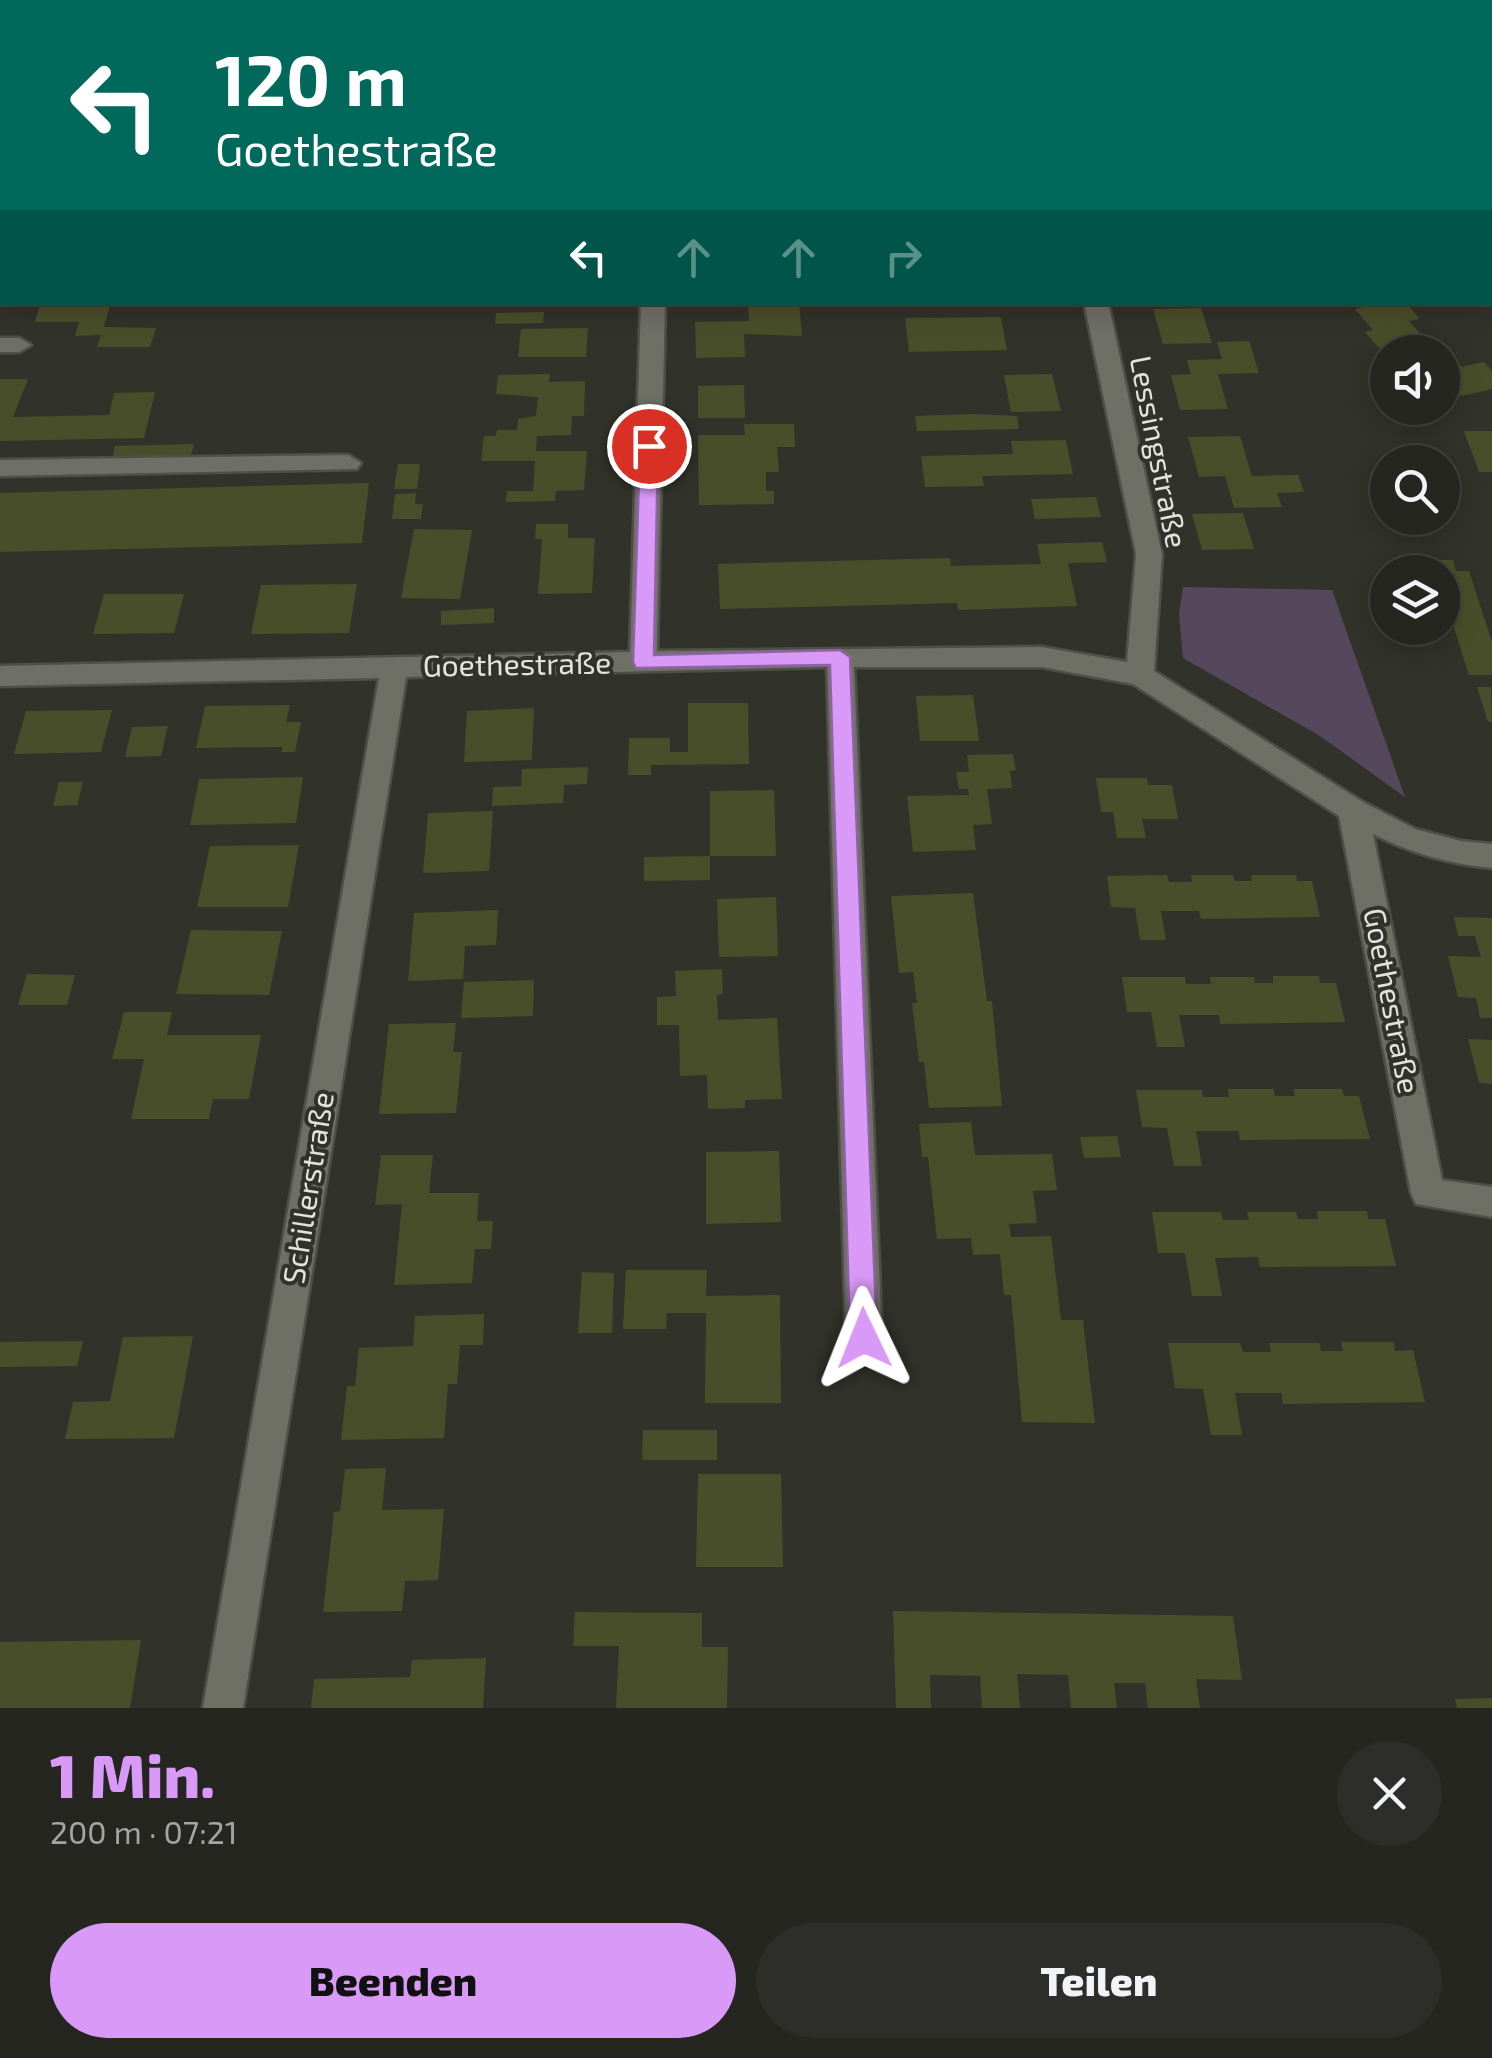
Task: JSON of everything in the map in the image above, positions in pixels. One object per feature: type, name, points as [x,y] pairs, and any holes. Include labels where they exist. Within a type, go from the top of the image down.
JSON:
[{"type":"street","points":[[644,662],[652,305]]},
{"type":"street","name":"Lessingstraße","points":[[1097,305],[1149,554],[1140,675]]},
{"type":"street","points":[[0,468],[348,463]]},
{"type":"street","points":[[840,657],[864,1338]]},
{"type":"street","name":"Goethestraße","points":[[0,676],[840,657],[1042,657],[1140,675],[1353,810],[1407,838],[1461,853],[1492,856]]},
{"type":"street","name":"Schillerstraße","points":[[223,1708],[394,668]]},
{"type":"street","name":"Goethestraße","points":[[1353,810],[1428,1193],[1492,1202]]},
{"type":"shaded area","points":[[1183,587],[1332,590],[1405,797],[1320,736],[1183,658],[1179,614]]},
{"type":"building","points":[[40,305],[110,305],[104,327],[156,328],[150,347],[97,347],[101,335],[75,336],[79,322],[35,322]]},
{"type":"building","points":[[748,305],[799,305],[802,336],[744,334],[745,357],[696,358],[695,322],[749,321]]},
{"type":"building","points":[[1408,305],[1420,319],[1409,321],[1421,335],[1370,338],[1365,332],[1373,330],[1355,309]]},
{"type":"building","points":[[1201,308],[1212,343],[1163,344],[1153,309]]},
{"type":"building","points":[[544,312],[543,323],[495,324],[496,313]]},
{"type":"building","points":[[1001,317],[1007,350],[909,352],[905,318]]},
{"type":"building","points":[[588,328],[586,357],[518,357],[521,329]]},
{"type":"building","points":[[1249,341],[1259,373],[1218,374],[1228,409],[1180,410],[1171,375],[1191,374],[1187,360],[1222,359],[1217,342]]},
{"type":"building","points":[[1484,362],[1492,371],[1492,389],[1461,396],[1460,365]]},
{"type":"building","points":[[550,374],[549,382],[585,381],[584,416],[572,416],[571,435],[537,436],[536,451],[587,451],[584,490],[556,491],[555,501],[506,502],[507,491],[533,491],[535,461],[481,461],[484,436],[496,436],[497,430],[517,430],[518,419],[536,416],[538,397],[496,394],[498,375]]},
{"type":"building","points":[[1052,374],[1061,411],[1011,412],[1004,375]]},
{"type":"building","points":[[0,379],[28,379],[13,417],[109,415],[114,393],[155,392],[144,438],[0,441]]},
{"type":"building","points":[[744,385],[745,418],[698,418],[698,386]]},
{"type":"building","points":[[915,416],[1017,416],[1019,429],[917,431]]},
{"type":"building","points":[[744,424],[794,424],[795,447],[777,447],[779,472],[766,472],[766,491],[774,491],[774,504],[699,505],[698,435],[745,435]]},
{"type":"building","points":[[1464,431],[1492,431],[1492,472],[1479,472]]},
{"type":"building","points":[[1240,436],[1252,476],[1298,475],[1304,492],[1277,493],[1282,507],[1234,508],[1225,476],[1199,477],[1188,437]]},
{"type":"building","points":[[1066,440],[1073,474],[982,476],[984,486],[925,487],[921,456],[1013,454],[1011,441]]},
{"type":"building","points":[[194,444],[189,463],[111,465],[115,446]]},
{"type":"building","points":[[398,464],[420,464],[417,489],[394,489]]},
{"type":"building","points":[[369,483],[362,543],[0,552],[0,493]]},
{"type":"building","points":[[416,493],[415,504],[423,504],[421,519],[392,519],[395,494]]},
{"type":"building","points":[[1096,497],[1101,517],[1035,519],[1031,499]]},
{"type":"building","points":[[1243,513],[1254,549],[1202,550],[1192,514]]},
{"type":"building","points":[[536,524],[568,524],[568,538],[595,538],[592,593],[538,594],[542,539],[535,539]]},
{"type":"building","points":[[414,529],[472,530],[460,599],[401,598]]},
{"type":"building","points":[[1102,542],[1107,562],[1068,563],[1077,606],[958,610],[957,603],[720,609],[718,564],[950,558],[951,566],[1041,564],[1037,544]]},
{"type":"building","points":[[1460,571],[1469,571],[1492,642],[1492,675],[1469,675],[1459,645]]},
{"type":"building","points":[[357,584],[349,633],[251,634],[261,585]]},
{"type":"building","points":[[104,594],[184,594],[174,633],[93,634]]},
{"type":"building","points":[[494,608],[494,623],[441,625],[441,611]]},
{"type":"building","points":[[1477,687],[1491,687],[1492,722],[1488,722]]},
{"type":"building","points":[[973,695],[979,741],[920,741],[916,696]]},
{"type":"building","points":[[688,703],[748,703],[749,764],[651,765],[651,775],[628,775],[629,738],[670,738],[670,752],[688,752]]},
{"type":"building","points":[[290,705],[286,722],[301,722],[295,752],[281,752],[283,747],[196,748],[205,706]]},
{"type":"building","points":[[534,708],[532,760],[464,762],[467,711]]},
{"type":"building","points":[[112,710],[101,752],[14,754],[26,711]]},
{"type":"building","points":[[168,726],[161,756],[125,757],[132,727]]},
{"type":"building","points":[[1013,754],[1016,770],[1010,771],[1012,788],[987,789],[992,824],[973,825],[976,850],[913,852],[907,796],[969,795],[968,789],[959,789],[956,772],[969,772],[967,755]]},
{"type":"building","points":[[588,767],[587,784],[564,785],[563,803],[492,806],[493,787],[521,786],[522,769]]},
{"type":"building","points":[[303,777],[296,823],[190,825],[199,779]]},
{"type":"building","points":[[1096,778],[1147,778],[1148,785],[1172,785],[1178,819],[1142,819],[1146,838],[1117,838],[1113,812],[1101,812]]},
{"type":"building","points":[[59,782],[83,782],[77,805],[53,806]]},
{"type":"building","points":[[774,790],[776,856],[710,856],[710,791]]},
{"type":"building","points":[[493,811],[489,871],[423,873],[428,813]]},
{"type":"building","points":[[299,845],[288,907],[197,907],[210,846]]},
{"type":"building","points":[[710,856],[710,880],[644,881],[644,857]]},
{"type":"building","points":[[1167,875],[1169,882],[1192,882],[1191,875],[1233,875],[1235,881],[1252,881],[1251,875],[1296,875],[1297,881],[1312,881],[1320,917],[1201,919],[1199,911],[1161,911],[1166,940],[1140,940],[1135,908],[1111,907],[1107,876]]},
{"type":"building","points":[[973,893],[987,1001],[992,1001],[1002,1106],[929,1108],[912,1003],[917,1003],[913,972],[899,973],[891,896]]},
{"type":"building","points":[[776,897],[778,956],[719,957],[717,899]]},
{"type":"building","points":[[498,910],[496,945],[465,946],[463,979],[408,981],[414,913]]},
{"type":"building","points":[[1454,917],[1492,918],[1492,1018],[1480,1018],[1476,998],[1458,997],[1448,956],[1481,957],[1475,936],[1458,936]]},
{"type":"building","points":[[191,930],[282,931],[269,995],[176,994]]},
{"type":"building","points":[[722,969],[718,1020],[777,1018],[782,1099],[745,1100],[745,1108],[708,1109],[707,1075],[680,1076],[679,1025],[657,1025],[657,997],[676,996],[675,971]]},
{"type":"building","points":[[27,974],[75,975],[67,1005],[18,1005]]},
{"type":"building","points":[[1273,976],[1319,976],[1320,983],[1336,983],[1345,1022],[1220,1024],[1219,1015],[1179,1015],[1185,1047],[1157,1047],[1151,1012],[1127,1012],[1122,977],[1185,977],[1186,984],[1211,984],[1210,977],[1254,977],[1255,983],[1273,983]]},
{"type":"building","points":[[534,980],[533,1016],[461,1018],[464,982]]},
{"type":"building","points":[[124,1012],[172,1012],[167,1035],[261,1035],[249,1099],[213,1099],[209,1119],[131,1119],[144,1059],[112,1059]]},
{"type":"building","points":[[456,1023],[453,1052],[462,1052],[456,1113],[379,1114],[389,1024]]},
{"type":"building","points":[[1468,1039],[1492,1040],[1492,1084],[1479,1083]]},
{"type":"building","points":[[1228,1089],[1274,1089],[1275,1096],[1295,1096],[1293,1089],[1342,1089],[1344,1096],[1359,1096],[1370,1139],[1240,1140],[1238,1131],[1196,1131],[1202,1166],[1174,1166],[1167,1128],[1142,1127],[1136,1090],[1202,1090],[1203,1097],[1229,1097]]},
{"type":"building","points":[[971,1122],[975,1155],[1052,1154],[1057,1190],[1033,1191],[1037,1223],[1009,1224],[1011,1237],[1051,1236],[1061,1320],[1083,1320],[1095,1423],[1022,1422],[1011,1295],[1004,1295],[1000,1254],[973,1255],[971,1238],[937,1239],[928,1157],[922,1157],[919,1124]]},
{"type":"building","points":[[1117,1136],[1121,1157],[1084,1158],[1080,1137]]},
{"type":"building","points":[[779,1151],[781,1222],[706,1224],[706,1152]]},
{"type":"building","points":[[381,1155],[433,1155],[429,1193],[479,1193],[477,1221],[493,1221],[491,1249],[475,1249],[472,1283],[394,1285],[402,1204],[375,1205]]},
{"type":"building","points":[[1317,1211],[1367,1211],[1368,1219],[1385,1219],[1396,1266],[1260,1267],[1258,1257],[1215,1258],[1222,1296],[1192,1296],[1185,1253],[1158,1253],[1152,1212],[1221,1212],[1223,1220],[1249,1220],[1247,1212],[1296,1212],[1298,1219],[1318,1219]]},
{"type":"building","points":[[626,1270],[707,1270],[706,1296],[780,1295],[781,1403],[705,1403],[706,1313],[667,1313],[666,1329],[623,1329]]},
{"type":"building","points":[[582,1272],[614,1273],[612,1333],[578,1333]]},
{"type":"building","points":[[484,1314],[483,1345],[460,1345],[457,1384],[448,1384],[444,1438],[341,1440],[347,1386],[355,1386],[359,1348],[413,1346],[415,1316]]},
{"type":"building","points":[[193,1336],[174,1438],[65,1439],[73,1402],[110,1401],[123,1337]]},
{"type":"building","points":[[83,1341],[77,1366],[0,1367],[0,1342]]},
{"type":"building","points":[[1341,1342],[1394,1342],[1395,1351],[1413,1350],[1425,1402],[1283,1404],[1281,1393],[1235,1393],[1242,1435],[1211,1435],[1203,1389],[1175,1388],[1168,1343],[1240,1343],[1243,1352],[1271,1352],[1269,1343],[1319,1343],[1321,1351],[1343,1351]]},
{"type":"building","points":[[643,1430],[717,1430],[717,1460],[642,1460]]},
{"type":"building","points":[[386,1468],[382,1510],[444,1509],[438,1580],[405,1581],[402,1611],[323,1612],[334,1512],[340,1511],[345,1469]]},
{"type":"building","points":[[698,1474],[781,1474],[783,1567],[696,1567]]},
{"type":"building","points":[[893,1611],[1233,1616],[1242,1680],[1196,1679],[1200,1708],[1148,1708],[1145,1683],[1114,1683],[1117,1708],[1071,1708],[1068,1675],[1017,1674],[1020,1708],[982,1708],[980,1676],[930,1675],[931,1708],[896,1708]]},
{"type":"building","points":[[575,1612],[702,1613],[702,1647],[728,1647],[727,1708],[616,1708],[619,1646],[573,1646]]},
{"type":"building","points":[[141,1640],[130,1708],[0,1708],[0,1642]]},
{"type":"building","points":[[486,1658],[483,1708],[311,1708],[314,1679],[410,1677],[412,1660]]},
{"type":"building","points":[[1492,1698],[1492,1708],[1457,1708],[1455,1699]]},
{"type":"route","points":[[649,446],[644,662],[840,657],[864,1338]]}]
